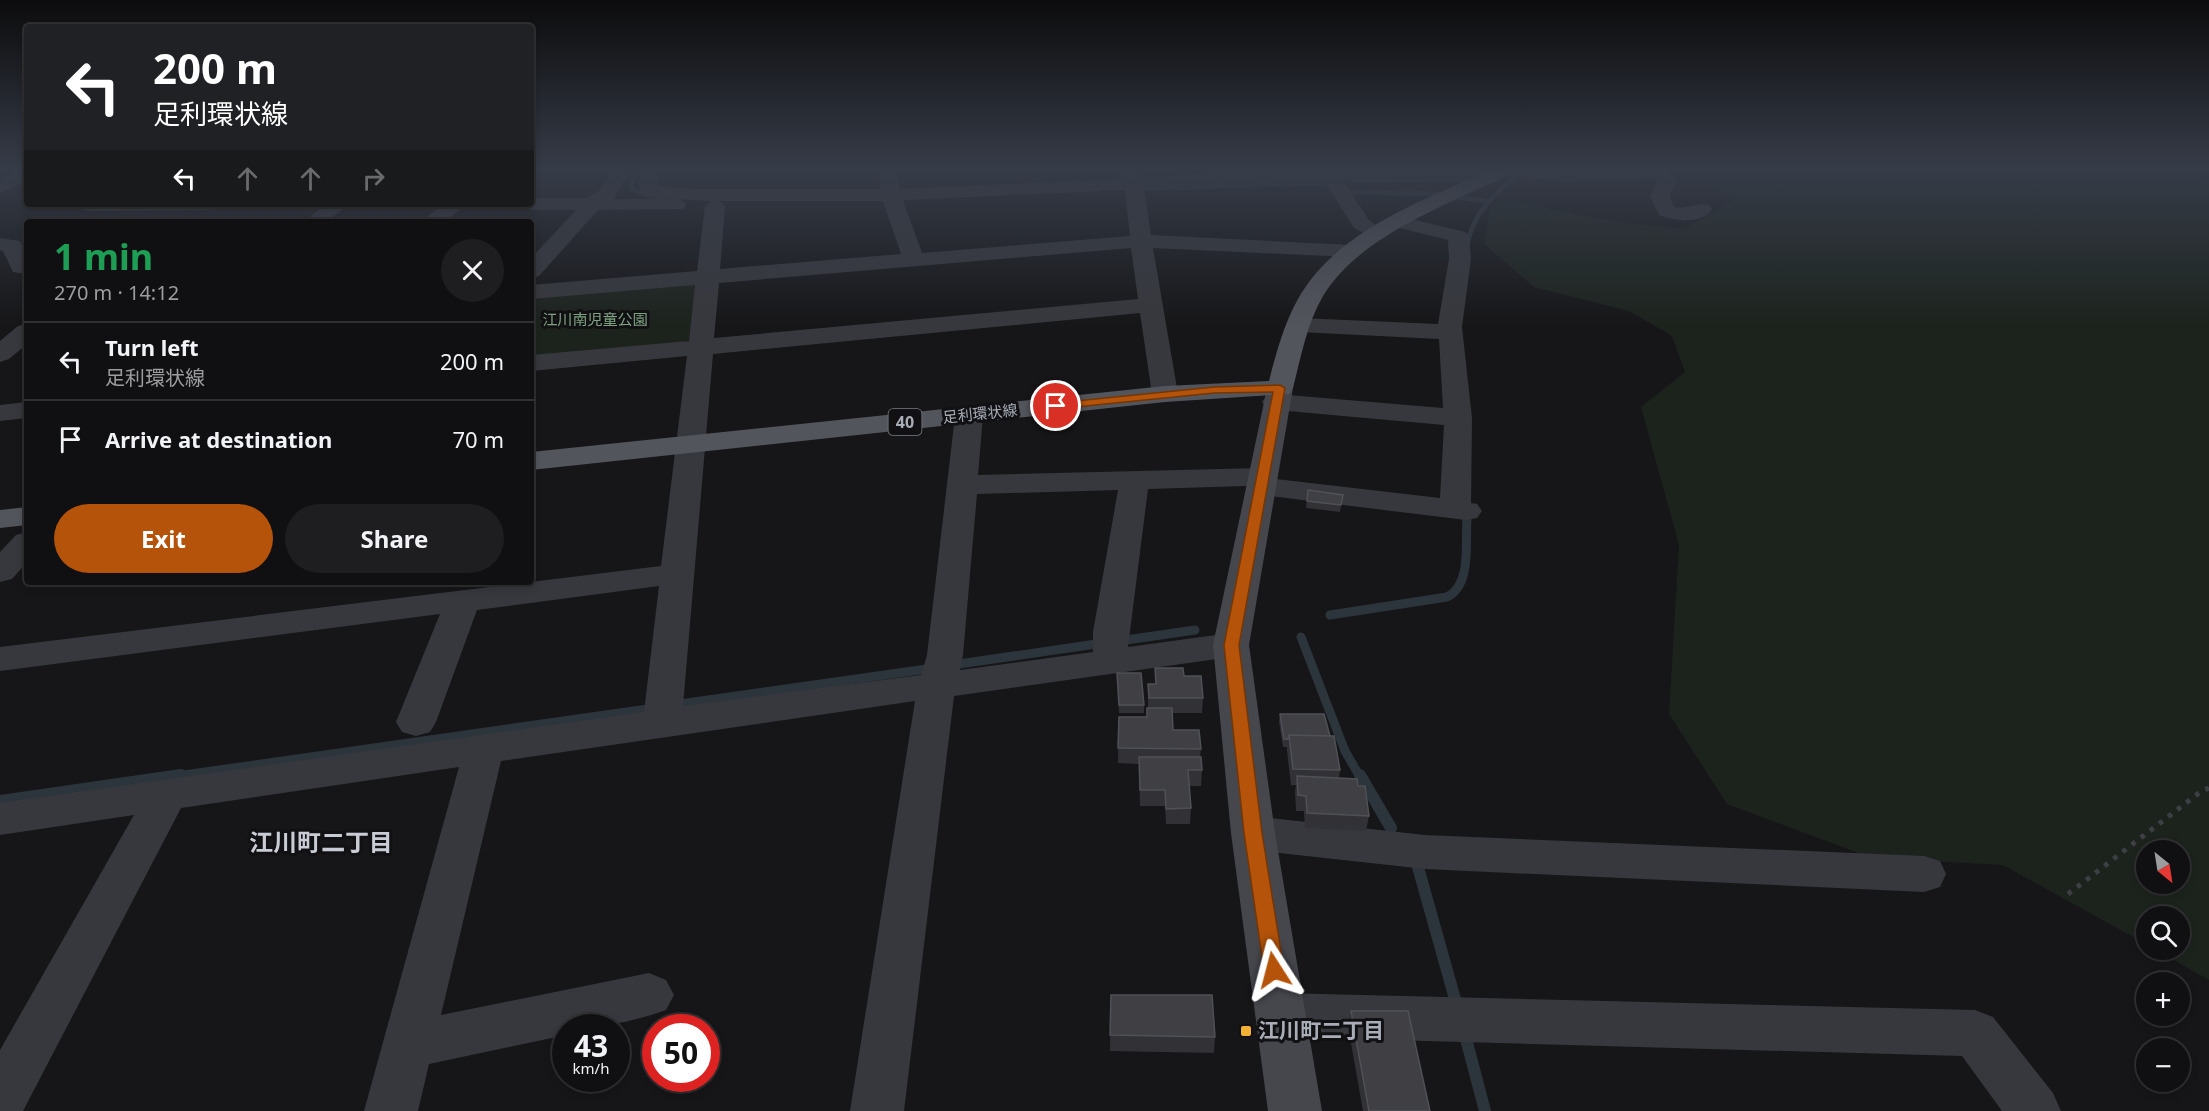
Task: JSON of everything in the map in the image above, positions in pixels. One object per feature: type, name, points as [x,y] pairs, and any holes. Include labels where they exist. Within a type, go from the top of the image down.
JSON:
[{"type":"main road","points":[[1296,1111],[1253,833],[1231,645],[1278,395],[1311,296],[1330,270],[1351,251],[1399,222]]},
{"type":"main road","name":"足利環状線","points":[[534,461],[1165,394],[1233,389],[1278,395]]},
{"type":"main road","points":[[0,519],[24,516]]},
{"type":"street","points":[[534,268],[576,222]]},
{"type":"street","points":[[664,711],[689,444],[713,222]]},
{"type":"street","points":[[900,222],[914,260]]},
{"type":"street","points":[[1138,222],[1165,394]]},
{"type":"street","points":[[962,485],[1262,482],[1461,511],[1458,418],[1450,332],[1460,259],[1458,236],[1388,228],[1361,224],[1360,222]]},
{"type":"street","points":[[534,292],[1141,241],[1351,251]]},
{"type":"street","points":[[0,244],[12,246],[21,267],[24,267]]},
{"type":"street","points":[[534,363],[1151,305]]},
{"type":"street","points":[[1300,325],[1450,332]]},
{"type":"street","points":[[0,354],[24,334]]},
{"type":"street","points":[[1278,395],[1458,418]]},
{"type":"street","points":[[0,413],[24,411]]},
{"type":"street","points":[[877,1111],[940,672],[969,416]]},
{"type":"street","points":[[1112,647],[1134,482]]},
{"type":"street","points":[[0,572],[24,545]]},
{"type":"street","points":[[0,659],[676,574]]},
{"type":"street","points":[[416,722],[463,601]]},
{"type":"street","points":[[0,819],[484,749],[664,711],[1112,647],[1231,645]]},
{"type":"street","points":[[391,1111],[484,749]]},
{"type":"street","points":[[0,1101],[166,796]]},
{"type":"street","points":[[1253,833],[1425,852],[1924,874]]},
{"type":"street","points":[[408,1045],[649,995]]},
{"type":"street","points":[[1281,1015],[1975,1033],[2034,1111]]},
{"type":"path","points":[[2068,894],[2199,793],[2209,788]]},
{"type":"green space","points":[[1488,222],[1619,222],[1685,229],[1697,222],[2209,222],[2209,980],[2174,960],[2190,960],[2190,906],[2136,906],[2136,938],[2003,865],[1872,858],[1727,804],[1669,714],[1679,545],[1641,407],[1685,372],[1672,336],[1629,311],[1534,287],[1484,244]]},
{"type":"green space","name":"江川南児童公園","points":[[699,284],[692,339],[680,343],[534,356],[534,295]]},
{"type":"building","points":[[1308,490],[1343,495],[1341,505],[1307,501]]},
{"type":"building","points":[[1155,668],[1183,668],[1184,676],[1201,676],[1203,698],[1149,698],[1148,684],[1156,684]]},
{"type":"building","points":[[1117,673],[1141,673],[1144,705],[1119,705]]},
{"type":"building","points":[[1147,708],[1172,708],[1173,730],[1199,730],[1201,749],[1118,748],[1119,717],[1147,717]]},
{"type":"building","points":[[1280,714],[1324,714],[1330,736],[1289,735],[1288,739],[1284,739]]},
{"type":"building","points":[[1289,735],[1334,736],[1340,770],[1293,769]]},
{"type":"building","points":[[1139,757],[1201,757],[1202,770],[1188,770],[1191,808],[1166,809],[1165,790],[1140,790]]},
{"type":"building","points":[[1297,776],[1357,779],[1358,786],[1365,786],[1369,816],[1307,813],[1306,796],[1298,795]]},
{"type":"building","points":[[1111,995],[1212,995],[1215,1037],[1110,1035]]},
{"type":"building","points":[[1351,1011],[1408,1011],[1430,1111],[1369,1111]]},
{"type":"waterway","points":[[1467,246],[1475,222]]},
{"type":"waterway","points":[[1467,511],[1467,518]]},
{"type":"waterway","points":[[1330,615],[1447,597],[1455,591],[1464,573],[1467,518]]},
{"type":"waterway","points":[[1119,641],[1195,630]]},
{"type":"waterway","points":[[1301,637],[1345,751],[1360,777]]},
{"type":"waterway","points":[[952,665],[1103,643]]},
{"type":"waterway","points":[[673,705],[934,668]]},
{"type":"waterway","points":[[170,777],[655,708]]},
{"type":"waterway","points":[[0,801],[181,775]]},
{"type":"waterway","points":[[1360,775],[1391,828]]},
{"type":"waterway","points":[[1416,860],[1455,999]]},
{"type":"waterway","points":[[1465,1035],[1485,1111]]},
{"type":"place","name":"江川町二丁目","points":[[1246,1031]]},
{"type":"district","name":"江川町二丁目","points":[[321,843]]},
{"type":"route","points":[[1056,406],[1214,390],[1280,388],[1231,645],[1253,833],[1274,970]]}]
